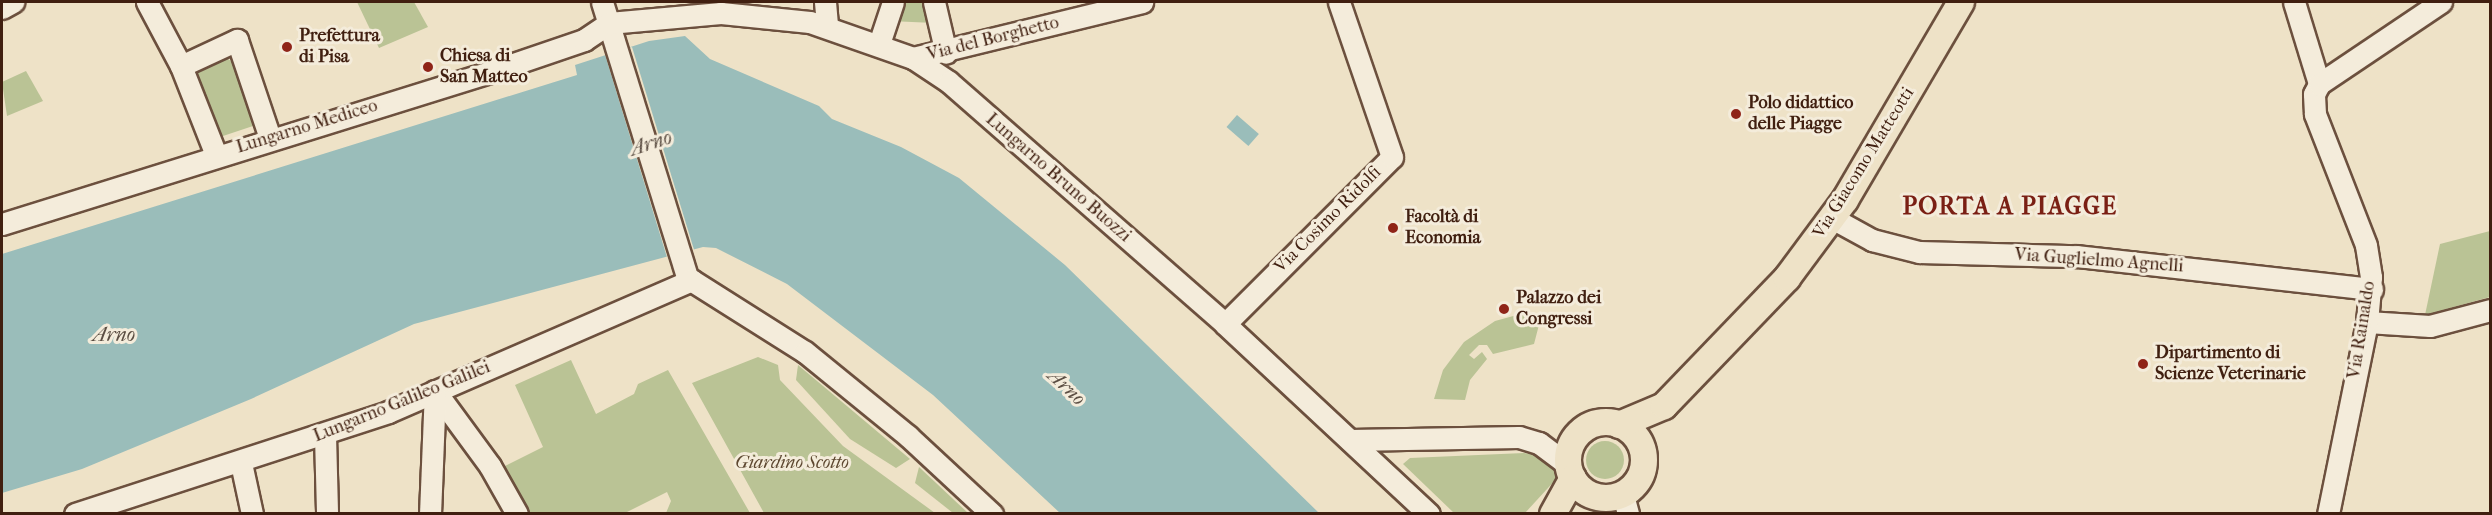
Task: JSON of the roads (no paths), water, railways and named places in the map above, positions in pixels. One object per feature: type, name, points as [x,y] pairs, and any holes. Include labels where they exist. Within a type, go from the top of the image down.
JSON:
[{"type":"main road","name":"Via Giacomo Matteotti","points":[[1619,424],[1652,413],[1678,393],[1772,295],[1832,218],[1961,2]]},
{"type":"main road","name":"Via Giacomo Matteotti","points":[[1644,451],[1678,393]]},
{"type":"main road","points":[[1553,513],[1570,472],[1571,445],[1585,429],[1600,423],[1619,424],[1635,435],[1644,451],[1642,474],[1625,504],[1593,496],[1570,472]]},
{"type":"main road","points":[[1565,513],[1593,496]]},
{"type":"street","points":[[2,8],[13,2]]},
{"type":"street","points":[[147,2],[181,66],[216,155]]},
{"type":"street","points":[[602,2],[686,274],[708,286],[805,352],[908,436],[992,513]]},
{"type":"street","points":[[825,2],[827,26]]},
{"type":"street","points":[[879,44],[893,2]]},
{"type":"street","points":[[934,2],[946,53]]},
{"type":"street","name":"Via del Borghetto","points":[[913,58],[946,53],[1142,2]]},
{"type":"street","name":"Via Cosimo Ridolfi","points":[[1225,324],[1392,157],[1339,2]]},
{"type":"street","points":[[2294,2],[2319,84],[2441,2]]},
{"type":"street","name":"Lungarno Bruno Buozzi","points":[[609,23],[722,13],[788,18],[827,26],[913,58],[949,82],[1225,324],[1429,513]]},
{"type":"street","name":"Lungarno Mediceo","points":[[2,224],[270,138],[496,70],[584,40],[609,23]]},
{"type":"street","points":[[181,66],[237,40],[270,138]]},
{"type":"street","name":"Via Rainaldo","points":[[2319,84],[2315,114],[2366,245],[2372,289],[2328,513]]},
{"type":"street","name":"Via Guglielmo Agnelli","points":[[1832,218],[1872,240],[1919,252],[2077,256],[2372,289]]},
{"type":"street","name":"Lungarno Galileo Galilei","points":[[75,513],[136,505],[241,463],[325,435],[435,391],[686,274]]},
{"type":"street","points":[[2367,322],[2430,326],[2490,310]]},
{"type":"street","points":[[430,513],[435,391]]},
{"type":"street","points":[[435,391],[490,466],[517,513]]},
{"type":"street","points":[[325,435],[327,513]]},
{"type":"street","points":[[1350,440],[1404,442],[1519,437],[1539,443],[1570,472]]},
{"type":"street","points":[[1393,480],[1391,458],[1404,442]]},
{"type":"street","points":[[241,463],[252,513]]},
{"type":"water","name":"Arno","points":[[685,36],[710,59],[819,106],[832,119],[901,147],[959,178],[1065,265],[1319,513],[1060,513],[933,395],[787,284],[716,248],[703,247],[414,324],[251,399],[82,469],[2,493],[2,254],[577,75],[575,65],[649,41]]},
{"type":"water","points":[[1237,115],[1259,134],[1248,146],[1227,127]]},
{"type":"place","name":"Prefettura di Pisa","points":[[287,47]]},
{"type":"place","name":"Chiesa di San Matteo","points":[[428,67]]},
{"type":"place","name":"Polo didattico delle Piagge","points":[[1736,114]]},
{"type":"place","name":"Facoltà di Economia","points":[[1393,228]]},
{"type":"place","name":"Palazzo dei Congressi","points":[[1504,309]]},
{"type":"place","name":"Dipartimento di Scienze Veterinarie","points":[[2143,364]]},
{"type":"district","name":"PORTA A PIAGGE","points":[[2010,207]]},
{"type":"park label","name":"Giardino Scotto","points":[[792,463]]}]
